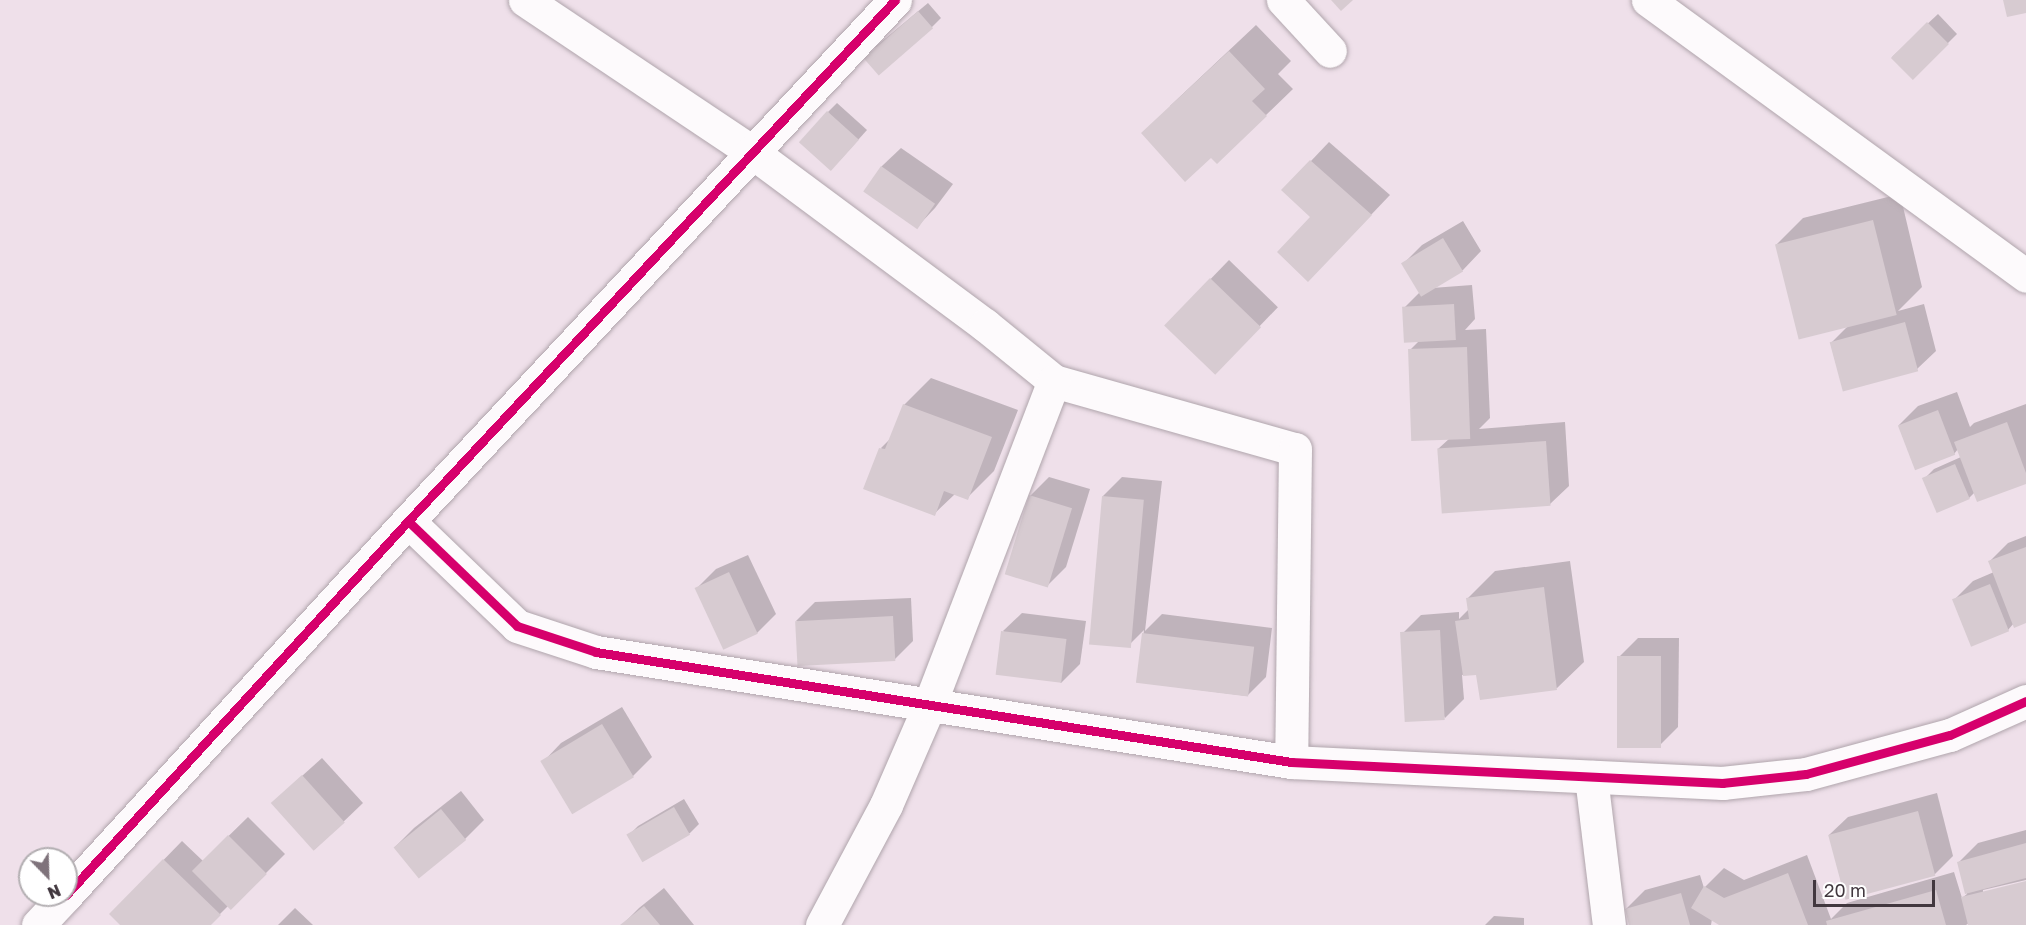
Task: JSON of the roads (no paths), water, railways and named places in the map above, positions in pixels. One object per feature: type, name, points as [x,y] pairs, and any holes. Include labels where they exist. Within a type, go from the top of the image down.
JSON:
[{"type":"street","points":[[525,0],[752,152],[986,325],[1054,381],[1295,449],[1291,762]]},
{"type":"street","points":[[78,882],[408,521],[895,0]]},
{"type":"street","points":[[1282,0],[1330,51]]},
{"type":"street","points":[[1648,0],[2026,276]]},
{"type":"street","points":[[822,925],[886,805],[929,706],[1054,381]]},
{"type":"street","points":[[408,521],[517,626],[596,652],[1291,762],[1722,783],[1806,774],[2023,713]]},
{"type":"street","points":[[1591,777],[1608,923]]},
{"type":"street","points":[[38,925],[55,907]]}]
